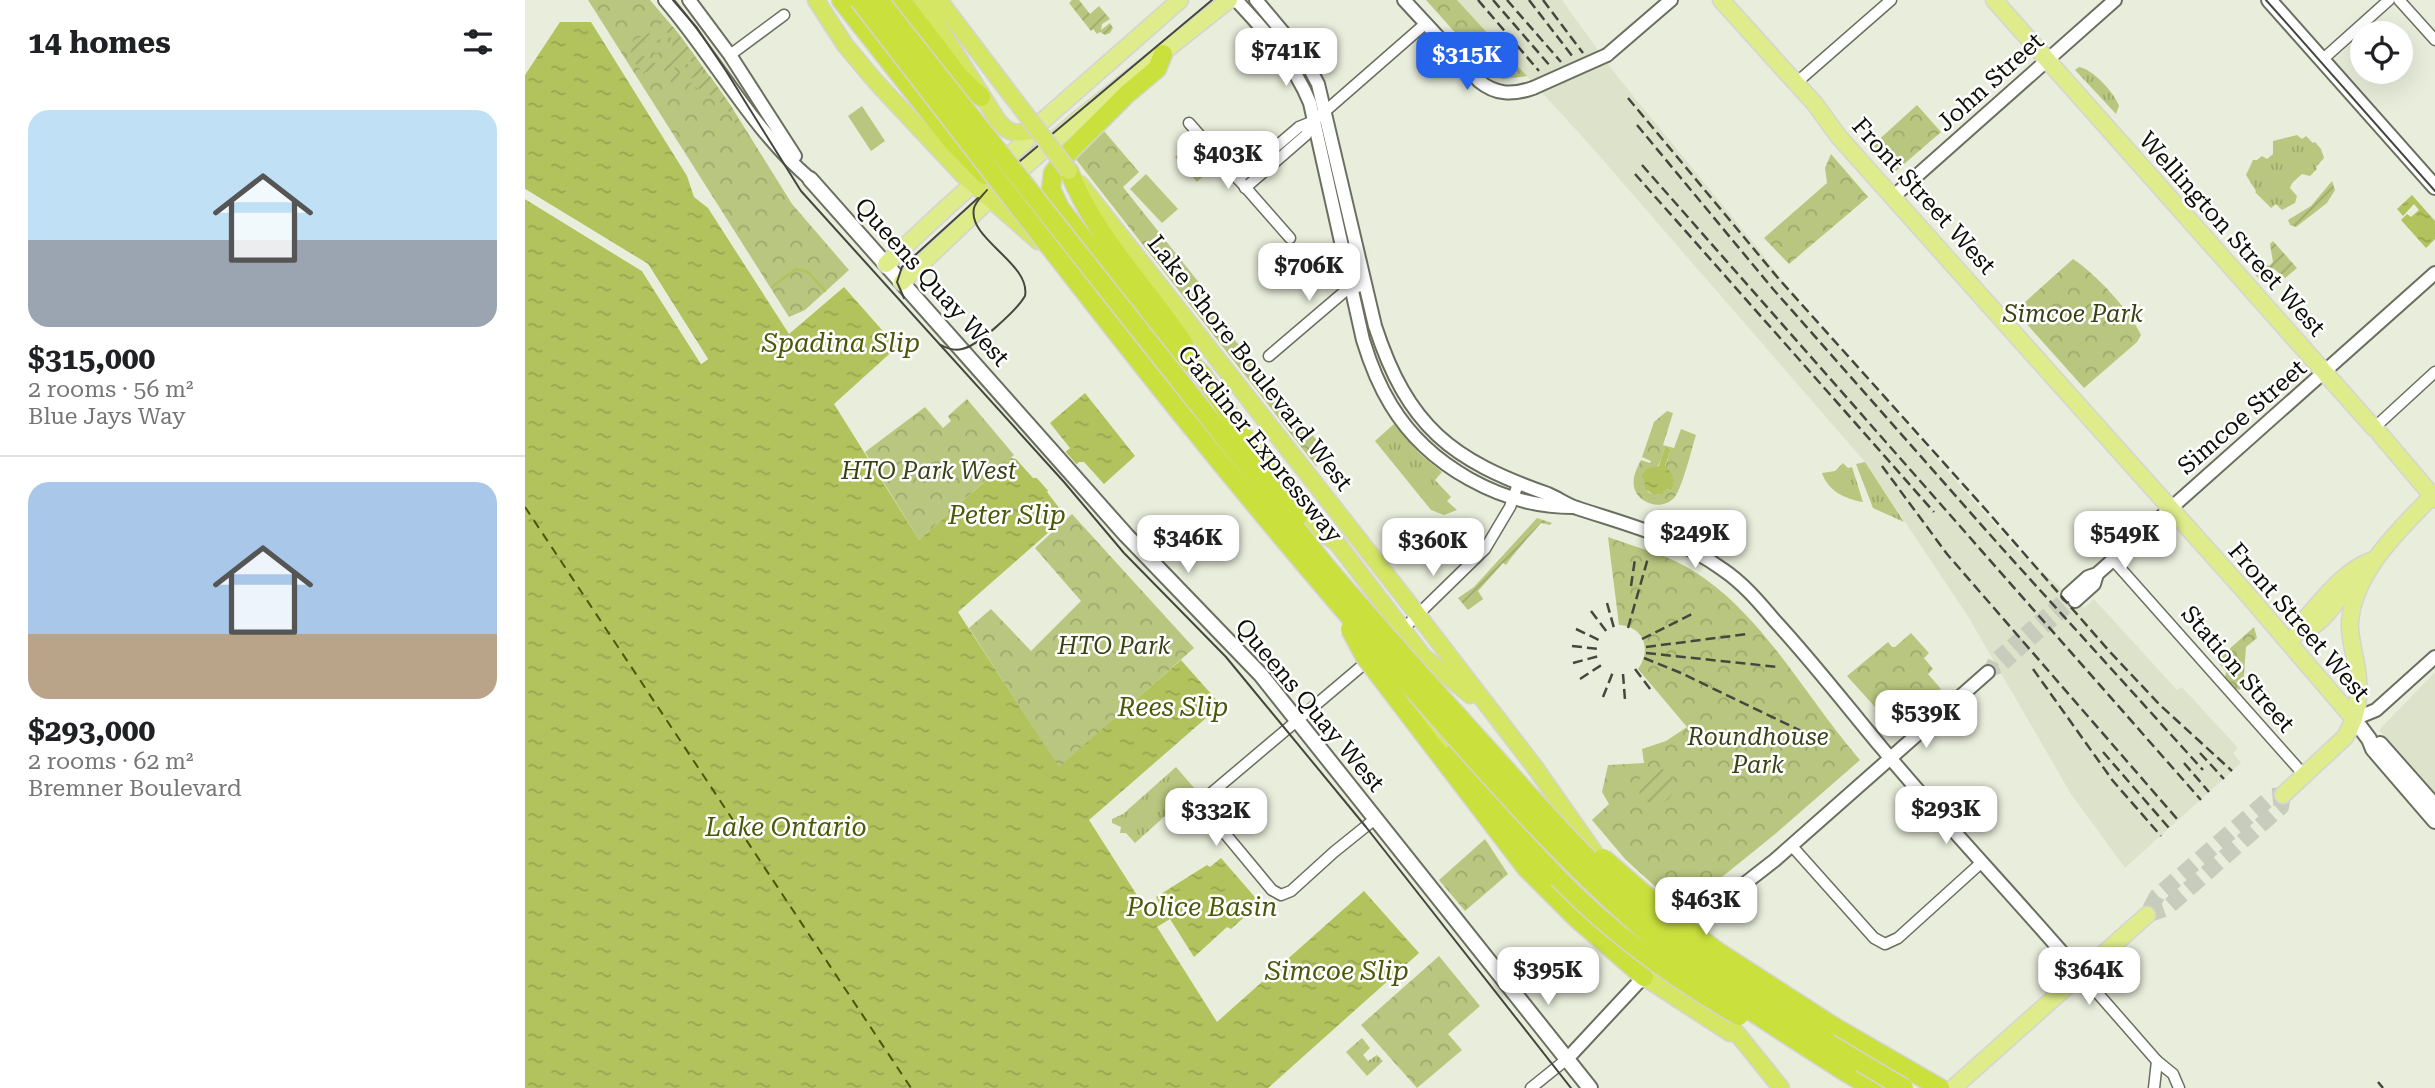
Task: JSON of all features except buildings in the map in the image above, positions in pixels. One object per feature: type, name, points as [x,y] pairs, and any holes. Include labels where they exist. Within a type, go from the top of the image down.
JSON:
[{"type":"highway","points":[[816,0],[845,45],[876,82],[1097,296],[1266,508],[1320,591],[1557,878],[1650,960],[1783,1041],[1847,1073]]},
{"type":"highway","points":[[841,0],[951,140],[979,180]]},
{"type":"highway","name":"Gardiner Expressway","points":[[859,0],[1165,393],[1335,601],[1505,795],[1595,886],[1658,942],[1716,988],[1873,1088]]},
{"type":"highway","name":"Gardiner Expressway","points":[[879,0],[1325,565],[1521,787],[1599,869],[1668,932],[1753,996],[1905,1088]]},
{"type":"highway","points":[[901,0],[959,76],[981,97]]},
{"type":"highway","points":[[922,0],[981,97],[1005,129],[1017,134],[1031,131]]},
{"type":"highway","name":"Lake Shore Boulevard West","points":[[939,0],[1069,171],[1534,766],[1597,856],[1682,938],[1812,1039],[1894,1088]]},
{"type":"highway","points":[[1163,54],[1157,69],[1127,94],[1069,152],[1053,173],[1051,181],[1054,199],[1060,208],[1166,338],[1202,374]]},
{"type":"highway","points":[[1069,171],[1079,196],[1100,229],[1167,319],[1278,485],[1325,565]]},
{"type":"highway","points":[[1266,508],[1317,529],[1336,542],[1423,656],[1496,717]]},
{"type":"highway","points":[[1335,601],[1366,657],[1526,868],[1576,918],[1644,977],[1744,1042]]},
{"type":"highway","points":[[1400,689],[1497,799],[1625,926],[1727,1020],[1781,1088]]},
{"type":"highway","points":[[1521,787],[1655,903],[1717,951],[1833,1026],[1940,1088]]},
{"type":"main road","points":[[1013,152],[1025,142],[1031,131],[1180,0]]},
{"type":"main road","points":[[1024,167],[1090,110],[1229,0]]},
{"type":"main road","name":"Front Street West","points":[[1721,0],[1796,83],[1842,141],[1894,196],[2170,509],[2293,637],[2369,739],[2381,744],[2435,821]]},
{"type":"main road","name":"Wellington Street West","points":[[1994,0],[2434,496]]},
{"type":"main road","points":[[2269,0],[2435,187]]},
{"type":"main road","name":"Queens Quay West","points":[[810,179],[1126,535],[1240,652],[1590,1088]]},
{"type":"main road","points":[[886,264],[979,180]]},
{"type":"main road","points":[[902,282],[995,195]]},
{"type":"main road","points":[[2293,637],[2319,622],[2434,496]]},
{"type":"main road","points":[[2293,637],[2300,625],[2344,578],[2360,565],[2376,559]]},
{"type":"main road","points":[[2283,795],[2344,737],[2354,719],[2359,683],[2350,623],[2363,576]]},
{"type":"main road","name":"Front Street West","points":[[2411,787],[2435,806]]},
{"type":"main road","points":[[1953,1088],[2147,915]]},
{"type":"street","name":"Queens Quay West","points":[[665,0],[687,26],[740,102],[810,179]]},
{"type":"street","name":"Queens Quay West","points":[[689,0],[730,55],[810,179]]},
{"type":"street","points":[[1237,0],[1279,47],[1294,69],[1310,103],[1371,367],[1392,407],[1407,426],[1437,457],[1479,485],[1552,495],[1573,507],[1669,537],[1726,571],[1747,589],[1982,862],[2157,1061],[2173,1074],[2179,1088]]},
{"type":"street","points":[[1256,0],[1303,56],[1318,84],[1384,355],[1406,398],[1418,415],[1445,442],[1516,491]]},
{"type":"street","points":[[1403,0],[1479,81],[1488,88],[1513,94],[1534,88],[1607,55],[1671,0]]},
{"type":"street","points":[[1796,83],[1891,0]]},
{"type":"street","name":"John Street","points":[[1894,196],[2115,0]]},
{"type":"street","points":[[2322,60],[2389,0]]},
{"type":"street","points":[[2399,0],[2435,40]]},
{"type":"street","points":[[730,55],[784,15]]},
{"type":"street","points":[[1238,180],[1299,127],[1314,121],[1326,111],[1425,24]]},
{"type":"street","points":[[1245,188],[1306,135],[1314,121]]},
{"type":"street","points":[[1189,123],[1290,238]]},
{"type":"street","name":"Simcoe Street","points":[[2072,598],[2094,584],[2098,574],[2113,560],[2435,273]]},
{"type":"street","points":[[1269,356],[1352,288],[1366,285]]},
{"type":"street","points":[[2377,431],[2435,372]]},
{"type":"street","points":[[1375,819],[1291,891],[1281,895],[1272,890],[1203,807],[1207,797],[1373,657],[1485,549],[1516,491]]},
{"type":"street","name":"Station Street","points":[[2113,560],[2304,775]]},
{"type":"street","points":[[2354,719],[2376,710],[2435,657]]},
{"type":"street","points":[[1531,1088],[1567,1059],[1709,912],[1791,845],[1988,672]]},
{"type":"street","points":[[1791,845],[1874,938],[1885,944],[1898,938],[1982,862]]},
{"type":"street","points":[[2154,1088],[2157,1061]]},
{"type":"shaded area","points":[[1457,0],[1562,0],[1613,71],[1797,300],[2018,551],[2084,608],[2094,599],[2177,690],[2182,687],[2238,748],[2233,753],[2241,763],[2125,868],[2071,794],[1969,618],[1865,462],[1589,144]]},
{"type":"shaded area","points":[[2435,672],[2435,792],[2379,730]]},
{"type":"green space","points":[[588,0],[650,0],[679,34],[731,106],[792,204],[849,270],[805,310],[789,317]]},
{"type":"green space","points":[[1079,0],[1090,14],[1099,6],[1110,19],[1102,24],[1101,30],[1110,23],[1113,28],[1110,33],[1105,35],[1100,32],[1097,34],[1093,29],[1091,31],[1069,3]]},
{"type":"green space","points":[[1426,0],[1457,0],[1527,76],[1503,79],[1494,76]]},
{"type":"green space","points":[[662,21],[673,27],[704,69],[698,75],[690,79],[694,74],[694,65],[689,59],[680,58],[674,63],[675,72],[685,73],[687,70],[684,65],[680,71],[676,67],[685,62],[691,67],[690,74],[682,81],[672,83],[664,70],[643,73],[630,56],[634,40],[649,33],[660,38],[662,47],[658,53],[652,52],[658,43],[654,38],[647,38],[641,45],[642,55],[654,63],[667,61],[673,46],[668,33],[660,25]]},
{"type":"green space","points":[[2079,67],[2096,76],[2108,88],[2119,106],[2116,114],[2075,70]]},
{"type":"green space","points":[[710,76],[746,133],[740,134],[731,114],[718,100],[689,85]]},
{"type":"green space","points":[[1917,105],[1941,132],[1896,171],[1873,145]]},
{"type":"green space","points":[[862,106],[885,141],[871,151],[848,116]]},
{"type":"green space","points":[[1104,131],[1139,172],[1123,187],[1212,299],[1207,306],[1329,455],[1316,466],[1075,158]]},
{"type":"green space","points":[[2297,135],[2302,139],[2306,136],[2315,142],[2324,158],[2310,176],[2302,174],[2292,183],[2290,188],[2297,196],[2295,203],[2282,210],[2276,204],[2271,208],[2255,192],[2246,175],[2253,160],[2262,156],[2267,159],[2273,154],[2273,141]]},
{"type":"green space","points":[[1190,144],[1212,168],[1197,182],[1175,157]]},
{"type":"green space","points":[[1831,154],[1868,197],[1789,264],[1764,238],[1827,183],[1825,168]]},
{"type":"green space","points":[[1146,174],[1178,209],[1162,223],[1130,189]]},
{"type":"green space","points":[[2332,181],[2335,190],[2327,203],[2296,227],[2290,225],[2288,220],[2311,206]]},
{"type":"green space","points":[[2273,241],[2297,268],[2285,278],[2273,268],[2260,280],[2252,271],[2263,263],[2269,266],[2273,262],[2270,244]]},
{"type":"green space","name":"Simcoe Park","points":[[2073,259],[2111,294],[2141,335],[2137,342],[2084,388],[2015,311]]},
{"type":"green space","name":"HTO Park West","points":[[967,399],[1014,455],[919,540],[865,452],[925,407],[943,428],[951,421],[948,416]]},
{"type":"green space","points":[[1667,411],[1673,413],[1663,445],[1674,448],[1681,429],[1696,435],[1677,493],[1669,502],[1657,505],[1640,498],[1634,487],[1635,473],[1641,460],[1651,461],[1642,457],[1654,422]],"holes":[[[1665,447],[1671,449],[1665,467],[1673,481],[1671,491],[1667,489],[1658,495],[1648,492],[1645,487],[1646,480],[1659,464]]]},
{"type":"green space","points":[[1394,424],[1419,453],[1442,472],[1435,480],[1451,497],[1447,501],[1457,510],[1444,515],[1431,510],[1375,441]]},
{"type":"green space","points":[[1865,462],[1904,522],[1873,508],[1856,464]]},
{"type":"green space","points":[[1843,463],[1848,468],[1852,467],[1863,502],[1850,499],[1828,485],[1822,473],[1835,471]]},
{"type":"green space","name":"HTO Park","points":[[1072,514],[1194,648],[1059,768],[969,628],[991,609],[1031,651],[1081,601],[1035,548]]},
{"type":"green space","points":[[1537,518],[1552,523],[1541,523],[1506,565],[1503,563],[1478,591],[1483,599],[1468,610],[1458,598],[1474,587]]},
{"type":"green space","name":"Roundhouse Park","points":[[1608,537],[1683,565],[1735,604],[1779,654],[1860,760],[1774,835],[1681,910],[1626,860],[1592,820],[1609,804],[1602,792],[1608,765],[1644,763],[1642,749],[1666,741],[1687,727],[1638,669],[1645,647],[1640,634],[1628,626],[1619,625]]},
{"type":"green space","points":[[2254,627],[2257,638],[2246,647],[2243,687],[2239,690],[2231,687],[2225,678],[2226,672],[2217,660]]},
{"type":"green space","points":[[1911,633],[1929,653],[1924,658],[1933,669],[1928,674],[1941,689],[1894,728],[1847,676],[1888,642],[1895,647]]},
{"type":"green space","points":[[1176,767],[1195,789],[1135,843],[1126,833],[1120,833],[1121,827],[1112,823],[1112,819],[1123,814]]},
{"type":"green space","points":[[1656,768],[1668,774],[1674,786],[1668,798],[1656,804],[1644,798],[1638,786],[1644,774]]},
{"type":"green space","points":[[1485,839],[1508,874],[1465,911],[1439,880]]},
{"type":"green space","points":[[1439,956],[1480,1006],[1448,1034],[1462,1050],[1417,1088],[1361,1025]]},
{"type":"green space","points":[[1362,1038],[1370,1048],[1363,1055],[1368,1061],[1377,1055],[1383,1061],[1367,1076],[1346,1052]]},
{"type":"water","name":"Lake Ontario","points":[[560,22],[591,22],[687,176],[694,197],[708,208],[789,334],[844,287],[897,347],[834,404],[919,540],[1011,458],[1016,459],[1033,478],[1037,478],[1070,448],[1050,423],[1085,393],[1135,456],[1104,484],[1084,462],[1079,462],[1047,492],[1066,517],[958,612],[1059,767],[1181,660],[1221,705],[1089,820],[1149,914],[1161,907],[1156,897],[1221,858],[1260,903],[1231,929],[1227,927],[1194,957],[1170,919],[1157,927],[1217,1022],[1364,891],[1419,953],[1268,1088],[525,1088],[525,199],[642,271],[701,364],[708,359],[648,264],[525,189],[525,75]]},
{"type":"water","points":[[2412,195],[2435,221],[2435,239],[2426,248],[2401,220],[2407,214],[2411,217],[2419,210],[2414,204],[2403,216],[2397,209]]},
{"type":"water","points":[[1665,447],[1671,449],[1665,466],[1672,475],[1674,484],[1671,491],[1667,489],[1662,494],[1654,495],[1645,489],[1644,478],[1641,477],[1647,469],[1659,466]]},
{"type":"pier","points":[[525,189],[648,264],[708,359],[701,364],[642,271],[525,199],[525,196],[644,268],[702,360],[704,358],[646,266],[525,193]]},
{"type":"pier","points":[[1064,450],[1079,467],[1051,494],[1034,475]]},
{"type":"waterway","points":[[772,287],[796,269],[808,272],[825,291]]},
{"type":"ferry route","points":[[525,507],[911,1088]]},
{"type":"tunnel","points":[[1988,672],[1995,659],[2068,595]]},
{"type":"tunnel","points":[[1988,672],[2001,667],[2075,601]]},
{"type":"tunnel","points":[[2283,795],[2281,807],[2167,908],[2147,915],[2157,896],[2272,796],[2283,795]]},
{"type":"tram line","points":[[673,0],[697,28],[726,71],[801,191],[1064,482],[1124,553],[1226,657],[1366,827],[1571,1088]]},
{"type":"tram line","points":[[1020,161],[1212,0]]},
{"type":"tram line","points":[[2266,0],[2435,191]]},
{"type":"tram line","points":[[941,345],[954,350],[969,346],[997,327],[1025,296],[1019,273],[989,241],[974,219],[975,205],[987,190]]},
{"type":"tram line","points":[[904,298],[897,282],[902,267],[978,198]]},
{"type":"railway","points":[[1478,0],[1539,71]]},
{"type":"railway","points":[[1493,0],[1551,67]]},
{"type":"railway","points":[[1507,0],[1561,62]]},
{"type":"railway","points":[[1529,0],[1573,57]]},
{"type":"railway","points":[[1543,0],[1583,53]]},
{"type":"railway","points":[[1628,98],[1778,278],[2110,652],[2160,705],[2232,771]]},
{"type":"railway","points":[[1637,125],[1773,289],[2203,770]]},
{"type":"railway","points":[[1642,165],[2201,800]]},
{"type":"railway","points":[[1635,174],[1934,512]]},
{"type":"railway","points":[[1882,466],[1947,554],[2178,820]]},
{"type":"railway","points":[[1628,628],[1648,558]]},
{"type":"railway","points":[[1631,586],[1635,559]]},
{"type":"railway","points":[[1607,603],[1614,628]]},
{"type":"railway","points":[[1591,611],[1607,632]]},
{"type":"railway","points":[[1642,639],[1694,613]]},
{"type":"railway","points":[[1576,629],[1601,641]]},
{"type":"railway","points":[[1646,647],[1747,634]]},
{"type":"railway","points":[[1572,646],[1599,649]]},
{"type":"railway","points":[[1646,653],[1778,667]]},
{"type":"railway","points":[[1573,663],[1599,656]]},
{"type":"railway","points":[[1644,658],[1828,744]]},
{"type":"railway","points":[[1580,679],[1603,664]]},
{"type":"railway","points":[[1635,669],[1651,690]]},
{"type":"railway","points":[[2033,669],[2113,781],[2161,836]]},
{"type":"railway","points":[[1603,697],[1613,672]]},
{"type":"railway","points":[[1623,674],[1625,700]]},
{"type":"railway","points":[[2103,752],[2169,828]]},
{"type":"railway","points":[[2200,753],[2224,779]]},
{"type":"railway","points":[[2184,763],[2209,792]]},
{"type":"railway","points":[[2378,1082],[2383,1088]]},
{"type":"water label","name":"Spadina Slip","points":[[841,343]]},
{"type":"water label","name":"Peter Slip","points":[[1007,515]]},
{"type":"water label","name":"Rees Slip","points":[[1173,707]]},
{"type":"water label","name":"Police Basin","points":[[1202,907]]},
{"type":"water label","name":"Simcoe Slip","points":[[1337,971]]}]
